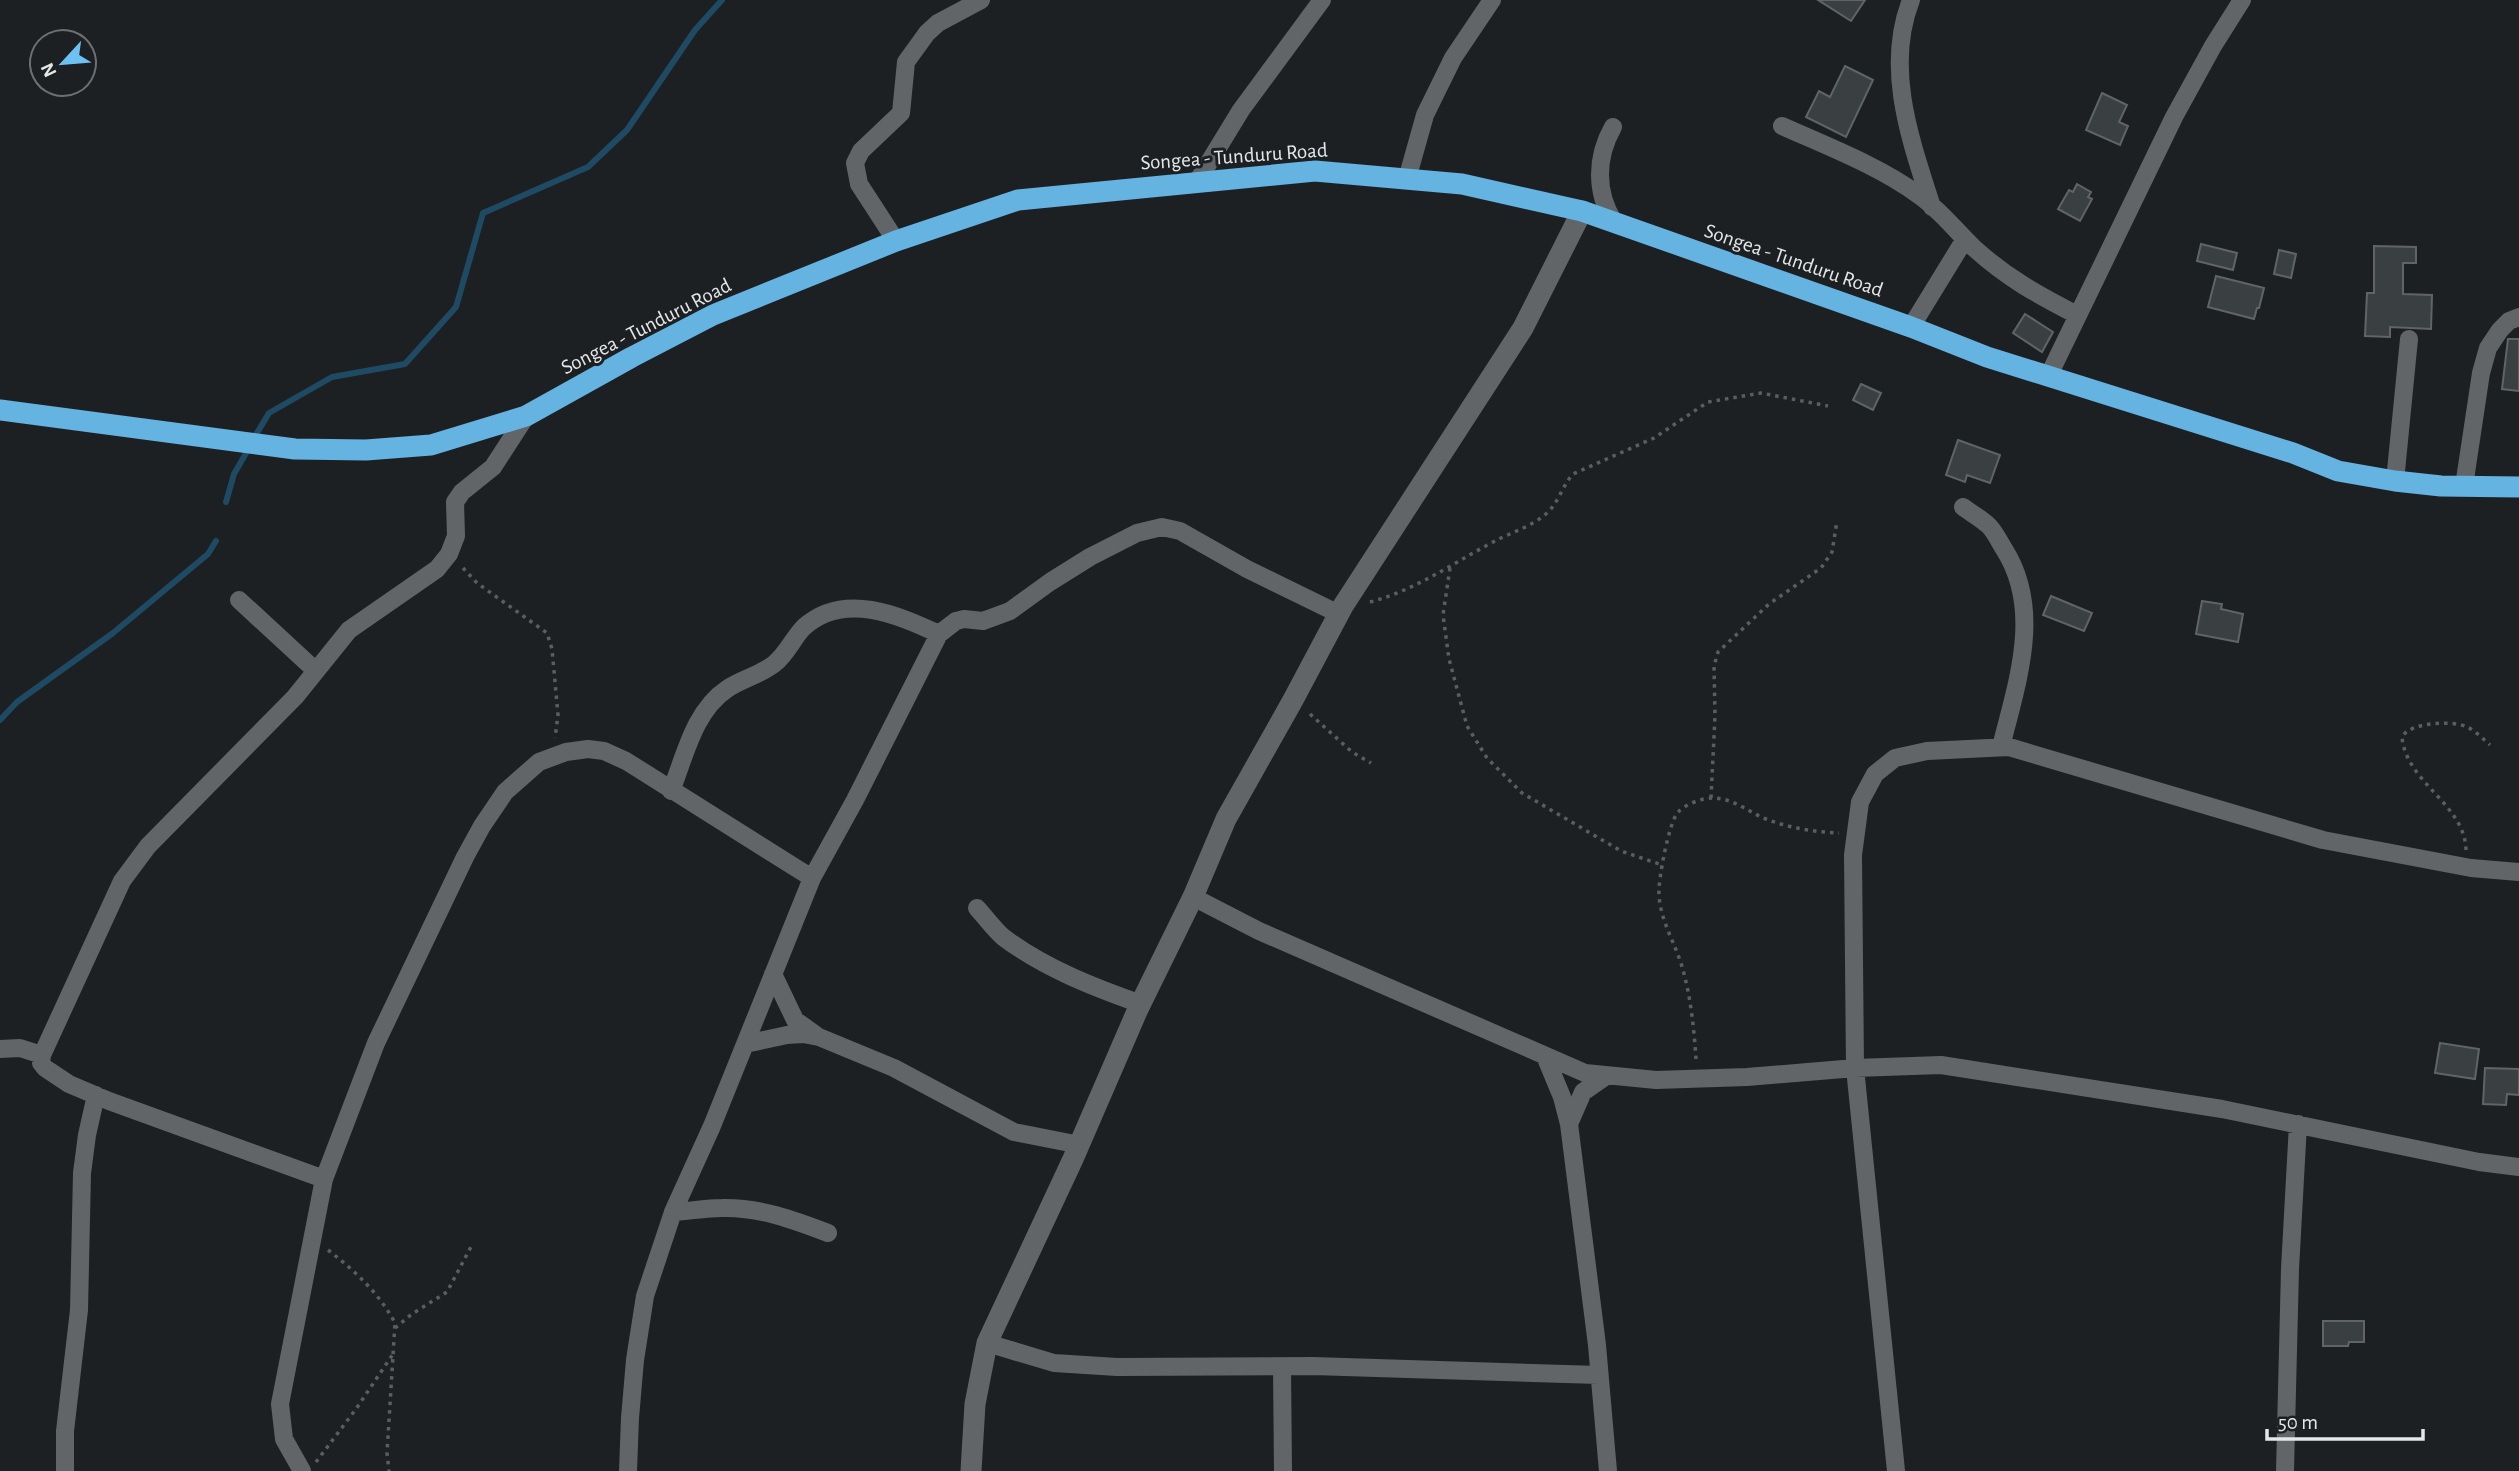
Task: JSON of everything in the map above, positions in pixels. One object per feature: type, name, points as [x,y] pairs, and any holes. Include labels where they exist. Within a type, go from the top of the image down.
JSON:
[{"type":"highway","name":"Songea - Tunduru Road","points":[[0,410],[295,449],[366,450],[431,445],[526,416],[713,315],[896,242],[1018,200],[1315,172],[1462,184],[1582,211],[1911,327],[1987,357],[2293,453],[2338,471],[2395,481],[2519,487]]},
{"type":"street","points":[[896,242],[859,184],[855,163],[861,152],[901,113],[906,62],[927,33],[939,23],[981,0]]},
{"type":"street","points":[[1197,182],[1247,101],[1322,0]]},
{"type":"street","points":[[1407,179],[1425,116],[1453,58],[1492,0]]},
{"type":"street","points":[[1911,0],[1904,19],[1900,51],[1901,86],[1907,127],[1933,207]]},
{"type":"street","points":[[2049,375],[2174,117],[2242,0]]},
{"type":"street","points":[[1782,126],[1879,172],[1920,196],[1965,239],[2024,288],[2077,315]]},
{"type":"street","points":[[1613,127],[1605,141],[1600,166],[1601,191],[1606,209],[1614,222]]},
{"type":"street","points":[[971,1471],[975,1404],[987,1343],[1080,1145],[1226,819],[1341,610],[1523,328],[1582,211]]},
{"type":"street","points":[[1911,327],[1965,239]]},
{"type":"street","points":[[2464,486],[2481,373],[2488,348],[2500,330],[2519,317]]},
{"type":"street","points":[[2395,481],[2409,338]]},
{"type":"street","points":[[324,1179],[96,1095],[50,1074],[41,1063],[42,1055],[122,881],[148,846],[295,696],[349,630],[437,569],[449,554],[456,536],[455,502],[462,492],[493,467],[526,416]]},
{"type":"street","points":[[1963,507],[1990,527],[2009,556],[2019,583],[2023,606],[2025,641],[2022,663],[2001,747]]},
{"type":"street","points":[[628,1471],[632,1395],[645,1296],[673,1212],[703,1150],[812,878],[855,800],[939,634],[946,626],[956,621],[983,621],[1010,611],[1049,582],[1090,557],[1137,533],[1162,527],[1180,531],[1239,565],[1341,610]]},
{"type":"street","points":[[239,600],[316,671]]},
{"type":"street","points":[[671,790],[699,721],[714,701],[727,689],[771,667],[814,618],[832,611],[858,607],[904,618],[939,634]]},
{"type":"street","points":[[1896,1471],[1855,1068],[1853,855],[1860,802],[1875,774],[1895,758],[1927,751],[2001,747],[2021,750],[2323,840],[2463,867],[2519,872]]},
{"type":"street","points":[[308,1467],[284,1439],[280,1404],[324,1179],[376,1043],[465,857],[505,792],[539,762],[566,752],[588,749],[604,751],[626,761],[812,878]]},
{"type":"street","points":[[1193,897],[1259,931],[1585,1073],[1656,1080],[1855,1068],[1941,1066],[2183,1103],[2442,1155],[2519,1167]]},
{"type":"street","points":[[977,908],[1002,936],[1030,954],[1069,976],[1141,1004]]},
{"type":"street","points":[[774,974],[795,1020],[819,1037]]},
{"type":"street","points":[[746,1044],[788,1035],[819,1037],[894,1068],[1014,1132],[1080,1145]]},
{"type":"street","points":[[0,1049],[20,1048],[42,1055]]},
{"type":"street","points":[[1545,1056],[1562,1097],[1569,1125],[1608,1471]]},
{"type":"street","points":[[1569,1125],[1583,1092],[1606,1076]]},
{"type":"street","points":[[65,1471],[65,1431],[79,1310],[82,1173],[96,1095]]},
{"type":"street","points":[[2285,1471],[2290,1269],[2298,1124]]},
{"type":"street","points":[[673,1212],[724,1208],[759,1211],[796,1220],[828,1233]]},
{"type":"street","points":[[987,1343],[1054,1363],[1117,1367],[1313,1366],[1599,1375]]},
{"type":"street","points":[[1282,1367],[1283,1471]]},
{"type":"path","points":[[1341,610],[1409,589],[1493,542],[1539,520],[1557,502],[1565,482],[1583,468],[1654,438],[1708,402],[1761,393],[1828,406]]},
{"type":"path","points":[[1711,798],[1715,716],[1714,666],[1718,652],[1769,604],[1821,568],[1832,552],[1837,521]]},
{"type":"path","points":[[449,554],[477,583],[547,633],[552,649],[558,715],[552,757]]},
{"type":"path","points":[[1450,568],[1443,615],[1449,659],[1467,726],[1487,758],[1522,793],[1621,851],[1662,865]]},
{"type":"path","points":[[1293,700],[1352,752],[1371,763]]},
{"type":"path","points":[[2463,867],[2466,847],[2462,830],[2409,761],[2402,737],[2408,730],[2434,723],[2459,723],[2470,728],[2490,745]]},
{"type":"path","points":[[1698,1079],[1694,1022],[1682,968],[1663,918],[1659,897],[1659,874],[1677,813],[1692,803],[1711,798],[1732,801],[1766,819],[1796,827],[1856,835]]},
{"type":"path","points":[[313,1238],[368,1284],[386,1305],[395,1323],[387,1453],[389,1471]]},
{"type":"path","points":[[395,1328],[447,1292],[473,1243]]},
{"type":"path","points":[[308,1467],[342,1429],[394,1353]]},
{"type":"building","points":[[1818,0],[1865,0],[1851,21]]},
{"type":"building","points":[[1845,66],[1873,80],[1846,137],[1806,117],[1819,91],[1830,97]]},
{"type":"building","points":[[2102,93],[2127,105],[2119,122],[2128,126],[2120,145],[2086,130]]},
{"type":"building","points":[[2077,184],[2091,192],[2088,197],[2092,199],[2080,221],[2058,209],[2069,190],[2073,192]]},
{"type":"building","points":[[2201,244],[2237,253],[2233,270],[2197,261]]},
{"type":"building","points":[[2374,246],[2416,247],[2416,263],[2403,263],[2403,294],[2432,295],[2431,329],[2390,327],[2390,337],[2365,336],[2367,293],[2374,293]]},
{"type":"building","points":[[2279,250],[2296,254],[2291,278],[2274,274]]},
{"type":"building","points":[[2216,276],[2264,288],[2254,319],[2208,307]]},
{"type":"building","points":[[2025,314],[2053,332],[2042,352],[2013,333]]},
{"type":"building","points":[[2508,339],[2519,339],[2519,391],[2502,389]]},
{"type":"building","points":[[1861,384],[1881,393],[1873,410],[1853,400]]},
{"type":"building","points":[[1958,440],[2000,455],[1990,483],[1967,475],[1965,482],[1946,475]]},
{"type":"building","points":[[2051,596],[2092,613],[2084,631],[2043,615]]},
{"type":"building","points":[[2202,601],[2222,604],[2221,609],[2243,614],[2238,642],[2196,634]]},
{"type":"building","points":[[2440,1043],[2479,1049],[2475,1079],[2435,1073]]},
{"type":"building","points":[[2485,1068],[2519,1069],[2519,1095],[2507,1094],[2506,1105],[2483,1104]]},
{"type":"building","points":[[2323,1321],[2364,1321],[2364,1342],[2349,1342],[2348,1346],[2323,1346]]},
{"type":"waterway","points":[[254,438],[269,413],[332,377],[405,364],[456,307],[483,213],[588,167],[627,130],[695,30],[722,0]]},
{"type":"waterway","points":[[226,502],[234,474],[249,448]]},
{"type":"waterway","points":[[0,720],[17,702],[113,633],[208,554],[216,541]]}]
